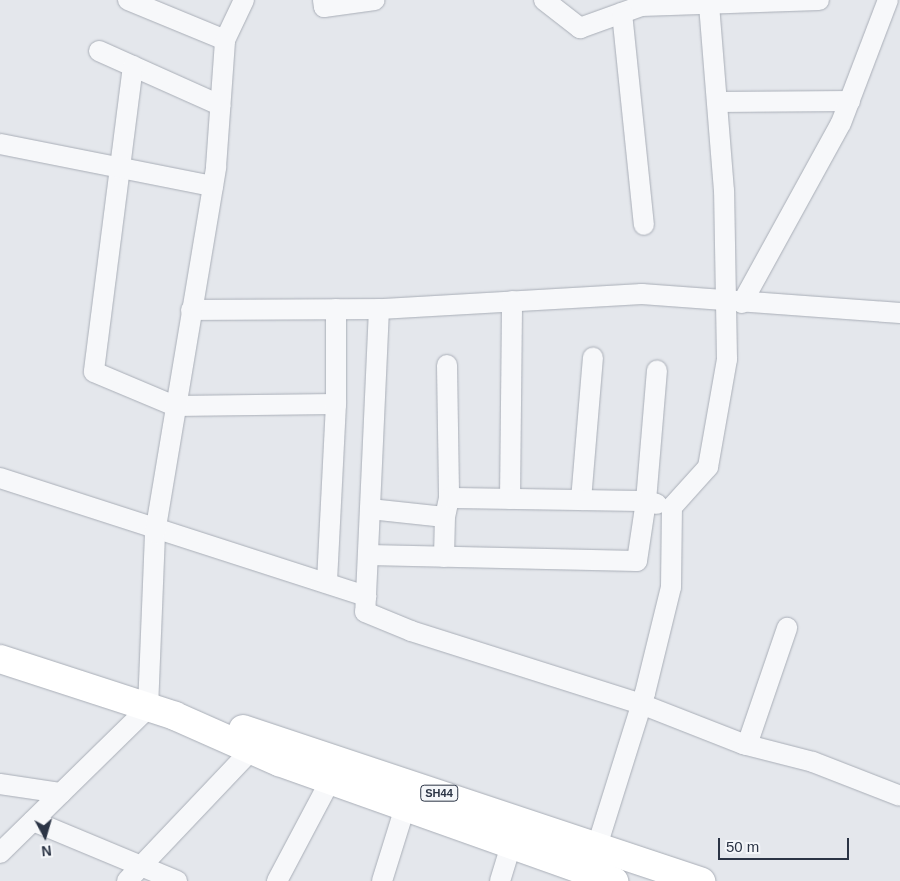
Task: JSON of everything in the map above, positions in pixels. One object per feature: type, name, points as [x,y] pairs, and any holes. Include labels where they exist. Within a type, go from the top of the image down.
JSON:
[{"type":"main road","name":"SH44","points":[[0,659],[258,743],[598,843],[701,881]]},
{"type":"main road","name":"SH44","points":[[258,743],[330,781],[510,844],[588,875]]},
{"type":"street","points":[[128,0],[225,40]]},
{"type":"street","points":[[0,853],[148,708],[156,525],[213,186],[225,40],[244,0]]},
{"type":"street","points":[[323,0],[324,7],[375,0]]},
{"type":"street","points":[[544,0],[580,28],[641,6],[819,0]]},
{"type":"street","points":[[734,303],[850,100],[888,0]]},
{"type":"street","points":[[588,875],[641,704],[671,587],[672,507],[708,467],[727,359],[734,303],[709,4]]},
{"type":"street","points":[[622,13],[644,225]]},
{"type":"street","points":[[100,51],[220,105]]},
{"type":"street","points":[[133,66],[94,372],[175,406],[336,404]]},
{"type":"street","points":[[717,102],[850,100]]},
{"type":"street","points":[[0,144],[213,186]]},
{"type":"street","points":[[191,310],[378,309],[642,294],[734,303],[900,313]]},
{"type":"street","points":[[510,499],[512,301]]},
{"type":"street","points":[[327,583],[336,404],[336,309]]},
{"type":"street","points":[[378,309],[365,612],[411,631],[641,704],[747,745],[813,762],[900,796]]},
{"type":"street","points":[[581,500],[593,358]]},
{"type":"street","points":[[444,557],[447,508],[447,364]]},
{"type":"street","points":[[368,555],[637,561],[646,501],[657,370]]},
{"type":"street","points":[[0,478],[156,525],[366,596]]},
{"type":"street","points":[[370,509],[447,508],[510,499],[646,501],[672,507]]},
{"type":"street","points":[[747,745],[786,628]]},
{"type":"street","points":[[126,881],[258,743]]},
{"type":"street","points":[[277,881],[330,781]]},
{"type":"street","points":[[0,784],[61,793]]},
{"type":"street","points":[[382,881],[405,807]]},
{"type":"street","points":[[33,821],[177,881]]},
{"type":"street","points":[[500,881],[510,844]]}]
